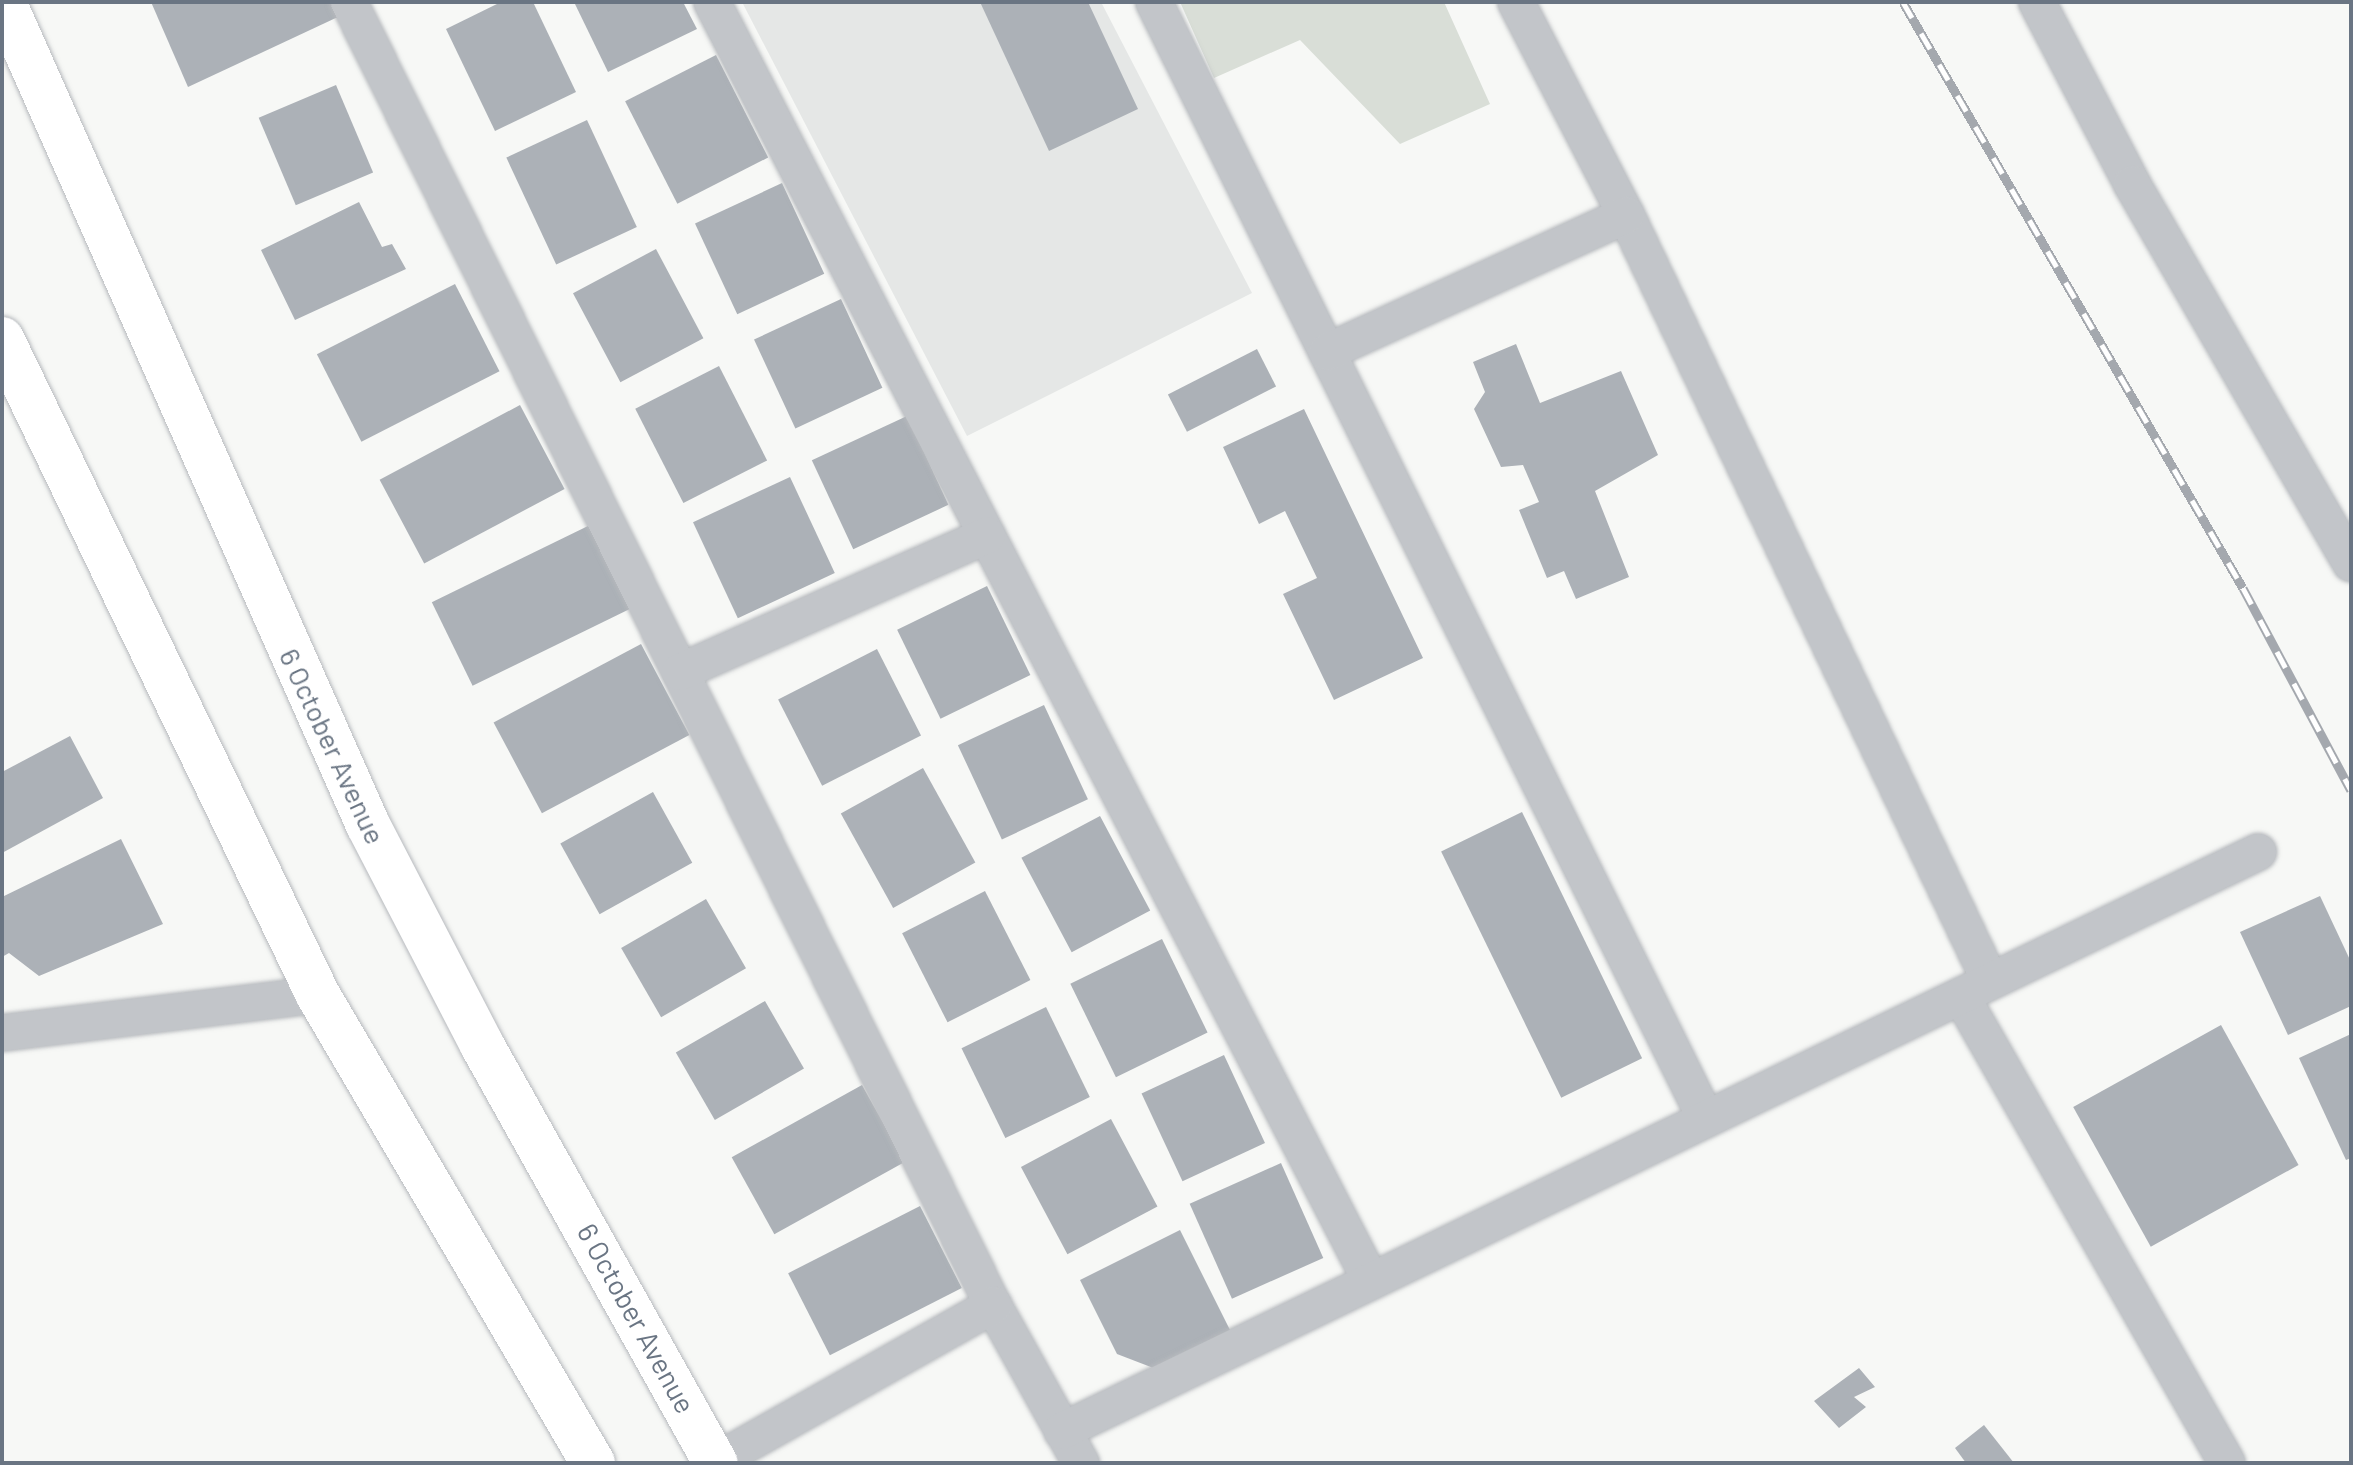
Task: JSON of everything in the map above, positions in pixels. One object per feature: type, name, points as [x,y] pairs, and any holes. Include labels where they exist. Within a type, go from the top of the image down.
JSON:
[{"type":"main road","name":"6 October Avenue","points":[[4,2],[368,825],[482,1045],[715,1462]]},
{"type":"main road","points":[[2,339],[318,995],[593,1463]]},
{"type":"street","points":[[349,2],[993,1305],[1081,1463]]},
{"type":"street","points":[[712,2],[1371,1281]]},
{"type":"street","points":[[1154,2],[1706,1119]]},
{"type":"street","points":[[1516,2],[1626,215],[1975,988],[2227,1463]]},
{"type":"street","points":[[2037,2],[2132,184],[2351,563]]},
{"type":"street","points":[[1327,352],[1626,215]]},
{"type":"street","points":[[680,672],[987,535]]},
{"type":"street","points":[[1062,1431],[2258,852]]},
{"type":"street","points":[[2,1033],[318,995]]},
{"type":"street","points":[[715,1462],[993,1305]]},
{"type":"shaded area","points":[[742,2],[1101,2],[1252,293],[967,436]]},
{"type":"shaded area","points":[[1180,2],[1444,2],[1490,104],[1400,144],[1300,40],[1214,78]]},
{"type":"building","points":[[151,2],[332,2],[340,16],[188,87]]},
{"type":"building","points":[[501,2],[533,2],[576,92],[495,131],[446,29]]},
{"type":"building","points":[[574,2],[683,2],[697,29],[608,72]]},
{"type":"building","points":[[980,2],[1088,2],[1138,109],[1049,151]]},
{"type":"building","points":[[716,55],[768,157],[677,204],[625,101]]},
{"type":"building","points":[[336,85],[373,172],[296,205],[259,118]]},
{"type":"building","points":[[587,120],[637,227],[556,265],[506,158]]},
{"type":"building","points":[[782,183],[824,274],[737,314],[695,224]]},
{"type":"building","points":[[359,202],[382,247],[392,244],[406,269],[295,320],[261,250]]},
{"type":"building","points":[[656,249],[703,338],[620,382],[573,293]]},
{"type":"building","points":[[455,284],[499,371],[361,442],[317,354]]},
{"type":"building","points":[[841,299],[882,388],[795,428],[754,340]]},
{"type":"building","points":[[1516,344],[1540,403],[1621,371],[1658,455],[1595,491],[1629,577],[1576,599],[1564,571],[1547,578],[1519,510],[1539,502],[1523,465],[1501,467],[1474,409],[1485,392],[1473,362]]},
{"type":"building","points":[[1257,349],[1276,386],[1187,432],[1168,394]]},
{"type":"building","points":[[719,366],[767,460],[683,503],[635,409]]},
{"type":"building","points":[[520,405],[565,489],[424,564],[380,480]]},
{"type":"building","points":[[1304,409],[1423,658],[1334,700],[1283,594],[1317,578],[1285,511],[1259,524],[1223,447]]},
{"type":"building","points":[[907,416],[948,505],[853,549],[812,460]]},
{"type":"building","points":[[790,477],[835,573],[738,618],[693,522]]},
{"type":"building","points":[[590,525],[631,609],[473,686],[432,602]]},
{"type":"building","points":[[987,586],[1030,675],[941,719],[897,630]]},
{"type":"building","points":[[641,644],[689,735],[542,813],[494,722]]},
{"type":"building","points":[[877,649],[921,735],[822,786],[778,699]]},
{"type":"building","points":[[1044,705],[1088,799],[1002,839],[958,745]]},
{"type":"building","points":[[70,736],[103,798],[2,853],[2,772]]},
{"type":"building","points":[[923,768],[975,862],[893,908],[841,814]]},
{"type":"building","points":[[653,792],[692,863],[600,914],[560,843]]},
{"type":"building","points":[[1522,812],[1642,1058],[1561,1098],[1441,851]]},
{"type":"building","points":[[1100,816],[1150,910],[1072,952],[1021,858]]},
{"type":"building","points":[[121,839],[163,924],[39,976],[9,953],[2,957],[2,897]]},
{"type":"building","points":[[985,891],[1030,980],[948,1022],[902,933]]},
{"type":"building","points":[[2320,896],[2351,962],[2351,1006],[2288,1035],[2240,932]]},
{"type":"building","points":[[706,899],[746,968],[661,1017],[621,948]]},
{"type":"building","points":[[1162,939],[1208,1032],[1116,1077],[1070,984]]},
{"type":"building","points":[[765,1001],[804,1069],[715,1120],[676,1052]]},
{"type":"building","points":[[1046,1007],[1090,1097],[1005,1138],[962,1048]]},
{"type":"building","points":[[2221,1025],[2299,1165],[2151,1247],[2073,1107]]},
{"type":"building","points":[[2351,1034],[2351,1158],[2346,1160],[2299,1058]]},
{"type":"building","points":[[1224,1055],[1265,1143],[1183,1181],[1142,1093]]},
{"type":"building","points":[[862,1085],[905,1162],[774,1234],[732,1157]]},
{"type":"building","points":[[1111,1119],[1157,1206],[1067,1254],[1021,1167]]},
{"type":"building","points":[[1281,1163],[1323,1258],[1232,1299],[1190,1204]]},
{"type":"building","points":[[920,1206],[962,1288],[830,1355],[788,1273]]},
{"type":"building","points":[[1180,1230],[1231,1332],[1156,1369],[1117,1354],[1080,1280]]},
{"type":"building","points":[[1859,1368],[1875,1387],[1854,1397],[1866,1407],[1839,1428],[1814,1401]]},
{"type":"building","points":[[1984,1425],[2014,1463],[1966,1463],[1955,1448]]},
{"type":"railway","points":[[1903,2],[2243,588],[2351,790]]}]
